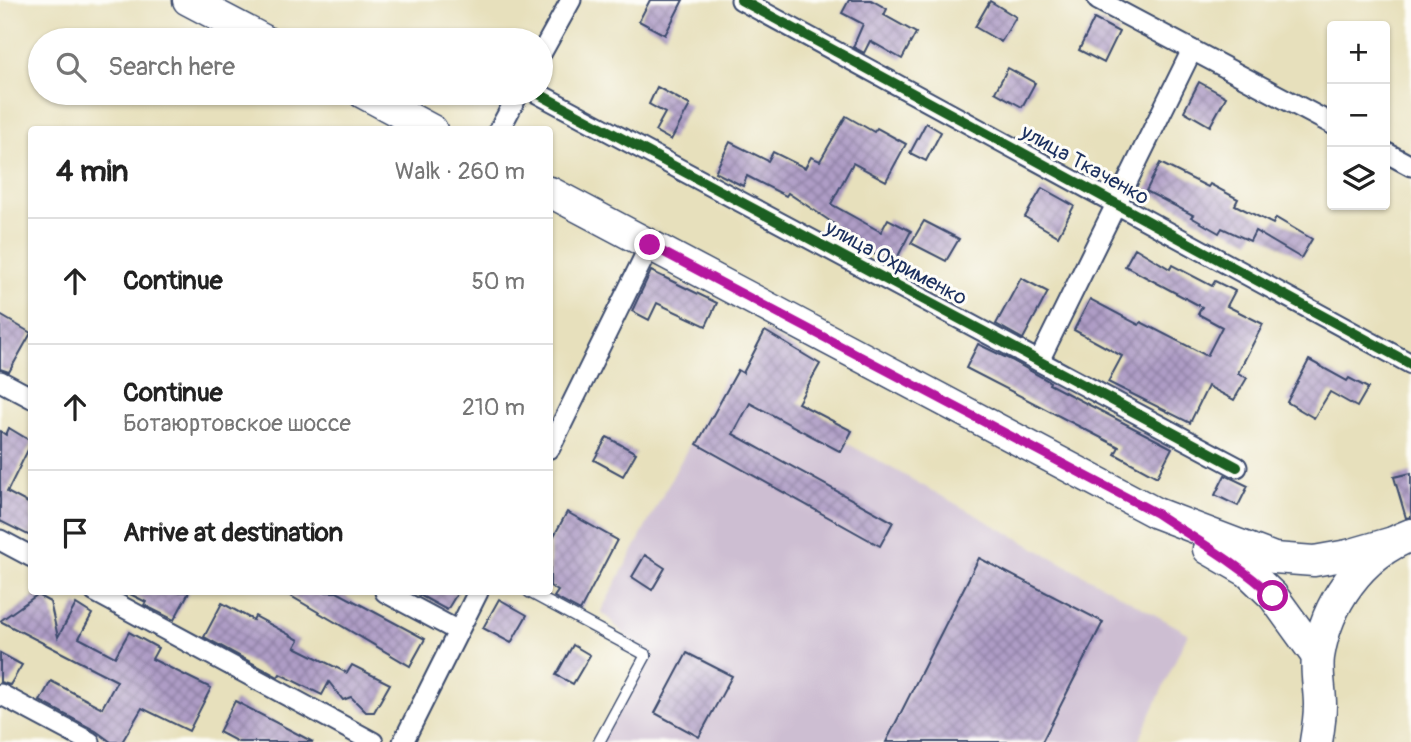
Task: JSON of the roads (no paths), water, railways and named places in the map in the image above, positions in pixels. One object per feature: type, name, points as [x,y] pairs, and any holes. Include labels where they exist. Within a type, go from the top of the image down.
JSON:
[{"type":"highway","points":[[1316,742],[1321,707],[1318,659],[1330,612],[1356,571],[1402,538]]},
{"type":"highway","points":[[1321,707],[1335,742]]},
{"type":"main road","points":[[188,0],[241,28]]},
{"type":"main road","points":[[385,105],[425,126]]},
{"type":"main road","points":[[553,194],[1156,513],[1248,572],[1273,596],[1318,659]]},
{"type":"main road","points":[[1156,513],[1275,558],[1314,561],[1348,555],[1402,538]]},
{"type":"street","points":[[553,32],[571,0]]},
{"type":"street","name":"улица Ткаченко","points":[[741,0],[1411,364]]},
{"type":"street","points":[[1098,0],[1327,121]]},
{"type":"street","points":[[1039,361],[1192,50]]},
{"type":"street","name":"улица Охрименко","points":[[553,102],[1237,467]]},
{"type":"street","points":[[501,126],[513,105]]},
{"type":"street","points":[[1390,155],[1411,166]]},
{"type":"street","points":[[553,442],[650,245]]},
{"type":"street","points":[[0,381],[28,396]]},
{"type":"street","points":[[0,540],[28,555]]},
{"type":"street","points":[[101,595],[373,742]]},
{"type":"street","points":[[391,595],[458,631]]},
{"type":"street","points":[[404,742],[476,595]]},
{"type":"street","points":[[0,694],[90,742]]},
{"type":"lane","points":[[535,595],[646,655],[598,742]]}]
